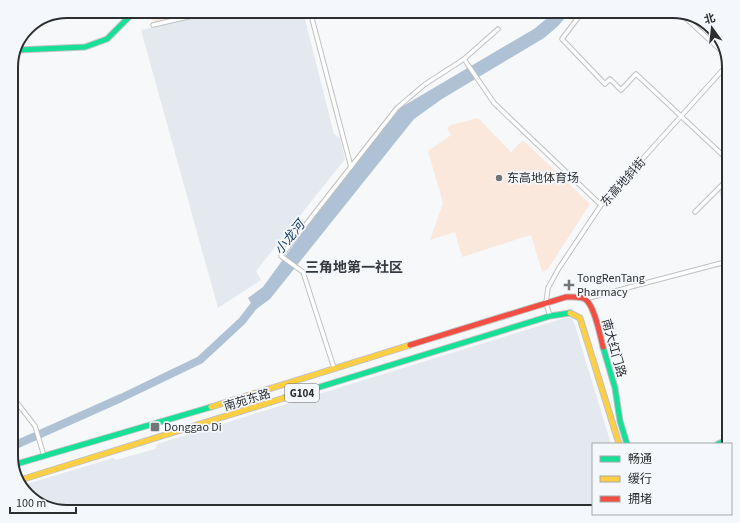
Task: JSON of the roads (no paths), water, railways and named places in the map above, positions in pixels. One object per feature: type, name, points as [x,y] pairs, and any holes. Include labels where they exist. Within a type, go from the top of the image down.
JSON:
[{"type":"main road","points":[[21,50],[85,47],[107,39],[128,18]]},
{"type":"main road","name":"G104","points":[[546,302],[566,297],[585,299]]},
{"type":"main road","name":"南大红门路","points":[[585,299],[592,308],[596,319],[615,388],[620,421],[627,443]]},
{"type":"main road","name":"南苑东路","points":[[19,463],[201,410],[546,302]]},
{"type":"main road","name":"南大红门路","points":[[550,316],[568,312],[576,313],[580,318],[619,443]]},
{"type":"main road","name":"南苑东路","points":[[24,478],[550,316]]},
{"type":"street","points":[[153,25],[183,18]]},
{"type":"street","points":[[312,18],[351,167]]},
{"type":"street","points":[[578,18],[562,39],[605,84],[610,79],[621,90],[636,74],[722,154]]},
{"type":"street","points":[[688,21],[718,49]]},
{"type":"street","points":[[334,368],[303,272],[281,256],[397,108],[424,86],[465,61],[498,29]]},
{"type":"street","points":[[465,61],[482,88],[494,103],[601,205]]},
{"type":"street","name":"东高地斜街","points":[[546,302],[548,288],[559,268],[601,205],[722,71]]},
{"type":"street","points":[[695,212],[722,185]]},
{"type":"street","points":[[585,299],[722,263]]},
{"type":"street","points":[[546,302],[550,316]]},
{"type":"street","points":[[18,404],[35,426],[44,456]]},
{"type":"water","points":[[547,18],[565,18],[544,38],[442,99],[414,119],[270,299],[255,310],[248,298],[263,287],[324,203],[398,109],[534,29]]},
{"type":"waterway","name":"小龙河","points":[[18,444],[121,398],[200,360],[242,321],[259,299]]},
{"type":"place","name":"东高地体育场","points":[[499,178]]},
{"type":"place","name":"TongRenTang Pharmacy","points":[[569,285]]},
{"type":"place","name":"Donggao Di","points":[[155,427]]},
{"type":"district","name":"三角地第一社区","points":[[354,267]]}]
